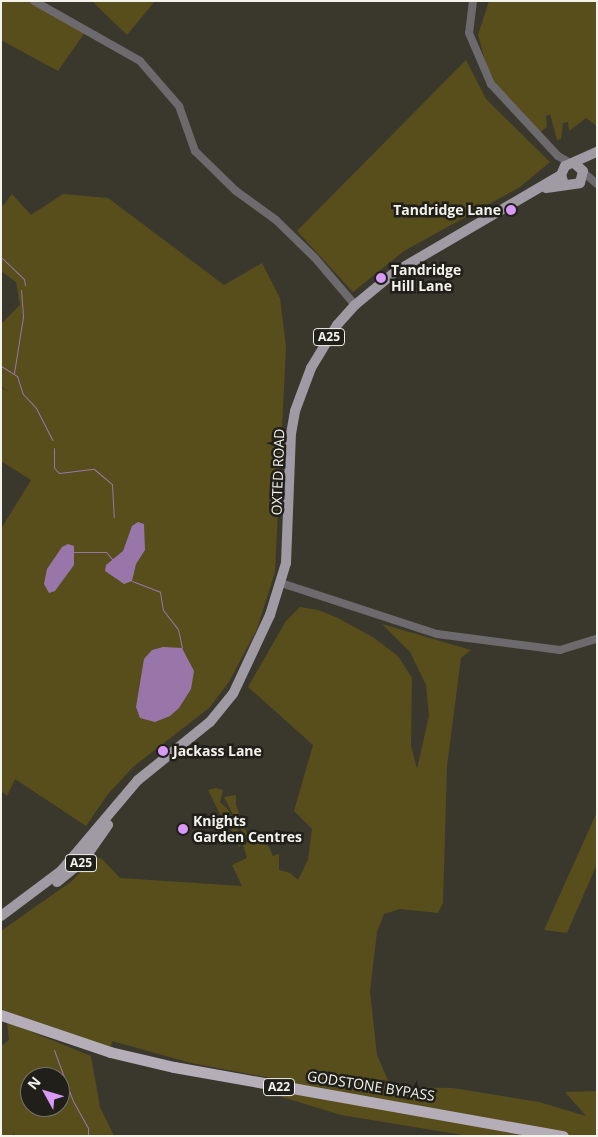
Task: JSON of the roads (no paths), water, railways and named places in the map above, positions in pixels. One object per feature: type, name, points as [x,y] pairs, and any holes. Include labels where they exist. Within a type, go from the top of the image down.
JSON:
[{"type":"highway","name":"GODSTONE BYPASS","points":[[1,1015],[110,1052],[184,1069],[563,1136]]},
{"type":"main road","name":"A25","points":[[567,168],[597,152]]},
{"type":"main road","name":"A25","points":[[582,176],[597,152]]},
{"type":"main road","name":"OXTED ROAD","points":[[1,916],[29,897],[46,890],[83,861],[115,810],[138,780],[210,722],[226,705],[252,658],[281,583],[289,539],[291,434],[295,411],[322,348],[355,305],[395,272],[535,191],[567,168]]},
{"type":"main road","points":[[567,185],[567,168],[582,176]]},
{"type":"main road","name":"OXTED ROAD","points":[[535,191],[567,185],[582,176]]},
{"type":"street","points":[[34,1],[140,61],[179,106],[195,151],[236,191],[276,220],[315,258],[355,305]]},
{"type":"street","points":[[473,1],[469,33],[491,84],[567,168]]},
{"type":"street","points":[[582,176],[597,185]]},
{"type":"street","points":[[281,583],[437,634],[560,650],[597,638]]},
{"type":"waterway","points":[[1,257],[24,279],[25,285]]},
{"type":"waterway","points":[[14,373],[23,317],[21,290]]},
{"type":"waterway","points":[[1,366],[17,376],[23,394],[36,408],[52,440]]},
{"type":"waterway","points":[[54,448],[54,468],[59,473],[94,469],[112,484],[114,517]]},
{"type":"waterway","points":[[74,552],[106,552],[113,560]]},
{"type":"waterway","points":[[132,581],[160,592],[163,610],[178,629],[182,648]]},
{"type":"waterway","points":[[54,1050],[73,1101],[88,1128],[88,1136]]},
{"type":"place","name":"Tandridge Lane","points":[[511,210]]},
{"type":"place","name":"Tandridge Hill Lane","points":[[381,278]]},
{"type":"place","name":"Jackass Lane","points":[[163,751]]},
{"type":"place","name":"Knights Garden Centres","points":[[183,829]]}]
